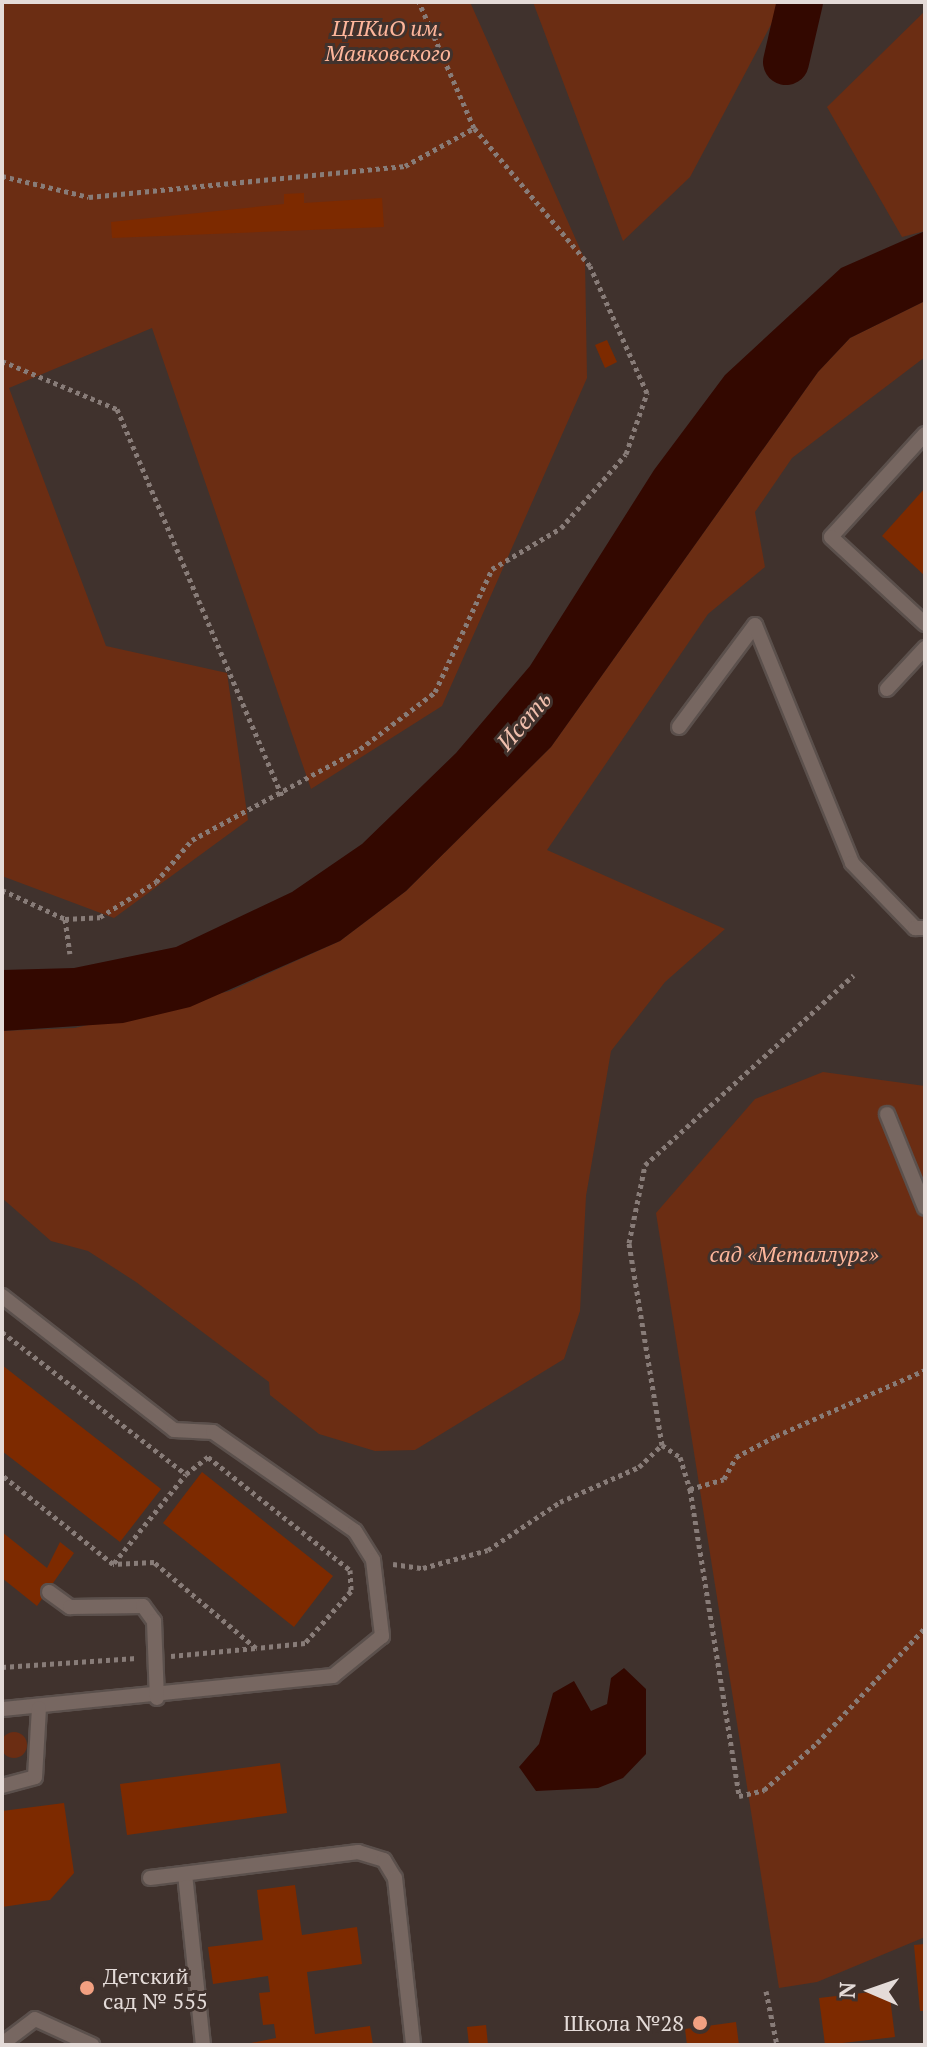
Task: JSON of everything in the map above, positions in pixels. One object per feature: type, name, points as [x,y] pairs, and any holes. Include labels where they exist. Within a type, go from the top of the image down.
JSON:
[{"type":"lane","points":[[925,434],[831,537],[925,624]]},
{"type":"lane","points":[[679,727],[755,625],[852,863],[915,928],[925,928]]},
{"type":"lane","points":[[887,689],[925,648]]},
{"type":"lane","points":[[887,1114],[925,1208]]},
{"type":"lane","points":[[2,1296],[174,1430],[213,1432],[355,1531],[373,1560],[382,1636],[333,1676],[157,1698],[2,1709]]},
{"type":"lane","points":[[49,1592],[70,1607],[143,1606],[154,1621],[157,1698]]},
{"type":"lane","points":[[2,1786],[35,1777],[39,1708]]},
{"type":"lane","points":[[150,1878],[358,1852],[384,1860],[395,1878],[413,2045]]},
{"type":"lane","points":[[185,1874],[203,2045]]},
{"type":"lane","points":[[2,2044],[35,2019],[92,2045]]},
{"type":"path","points":[[2,890],[65,919],[121,908],[192,840],[282,796],[435,692],[492,569],[570,517],[626,454],[647,393],[590,266],[474,128],[419,2]]},
{"type":"path","points":[[2,176],[89,197],[405,166],[474,128]]},
{"type":"path","points":[[2,361],[117,409],[282,796]]},
{"type":"path","points":[[65,919],[70,954]]},
{"type":"path","points":[[854,975],[645,1165],[629,1243],[662,1445],[680,1457],[690,1489],[739,1796],[764,1790],[817,1743],[925,1628]]},
{"type":"path","points":[[690,1489],[724,1479],[736,1457],[776,1436],[925,1370]]},
{"type":"path","points":[[373,1560],[423,1568],[488,1550],[560,1502],[639,1467],[662,1445]]},
{"type":"path","points":[[113,1564],[186,1474]]},
{"type":"path","points":[[2,1475],[113,1564],[154,1562],[256,1648]]},
{"type":"path","points":[[2,1667],[305,1643],[351,1591],[350,1570]]},
{"type":"path","points":[[766,1991],[777,2045]]},
{"type":"green space","name":"ЦПКиО им. Маяковского","points":[[2,2],[470,2],[585,260],[587,378],[442,706],[311,789],[152,328],[9,388],[106,646],[227,673],[248,820],[114,918],[2,876]]},
{"type":"green space","points":[[533,2],[783,2],[690,177],[623,241]]},
{"type":"green space","points":[[925,11],[925,231],[902,237],[827,107]]},
{"type":"green space","points":[[925,301],[925,357],[792,458],[755,512],[765,567],[708,614],[547,850],[725,929],[665,982],[611,1051],[586,1196],[580,1311],[564,1359],[415,1450],[375,1451],[319,1434],[270,1395],[269,1382],[136,1282],[88,1251],[51,1241],[2,1198],[2,1031],[75,1028],[230,991],[340,941],[406,891],[551,747],[818,372],[850,338]]},
{"type":"green space","name":"сад «Металлург»","points":[[823,1072],[925,1086],[925,1937],[817,1982],[779,1988],[656,1213],[755,1099]]},
{"type":"green space","points":[[14,1732],[23,1736],[27,1745],[23,1754],[14,1758],[5,1754],[1,1745],[5,1736]]},
{"type":"water","name":"Исеть","points":[[925,231],[925,301],[850,338],[818,372],[551,747],[406,891],[340,941],[190,1007],[123,1023],[2,1031],[2,970],[74,968],[176,947],[292,892],[362,844],[456,753],[530,666],[654,470],[725,375],[841,268]]},
{"type":"water","points":[[624,1668],[646,1689],[646,1754],[623,1778],[598,1788],[536,1791],[519,1767],[539,1744],[553,1693],[574,1681],[591,1711],[607,1704],[611,1678]]},
{"type":"building","points":[[304,193],[304,203],[382,198],[384,227],[112,238],[111,222],[284,204],[284,194]]},
{"type":"building","points":[[607,340],[617,362],[605,368],[595,345]]},
{"type":"building","points":[[925,488],[925,576],[882,536]]},
{"type":"building","points":[[2,1365],[161,1489],[120,1542],[2,1451]]},
{"type":"building","points":[[202,1472],[333,1576],[294,1627],[163,1523]]},
{"type":"building","points":[[2,1532],[47,1568],[60,1542],[74,1553],[37,1606],[2,1578]]},
{"type":"building","points":[[280,1763],[287,1813],[127,1835],[120,1784]]},
{"type":"building","points":[[64,1803],[74,1873],[50,1900],[2,1907],[2,1811]]},
{"type":"building","points":[[295,1885],[302,1935],[357,1927],[362,1964],[307,1972],[315,2034],[370,2026],[373,2045],[241,2045],[276,2038],[274,2024],[263,2025],[259,1993],[270,1992],[268,1976],[213,1984],[208,1947],[263,1940],[257,1890]]},
{"type":"building","points":[[925,1944],[925,2011],[920,2011],[914,1945]]},
{"type":"building","points":[[889,1990],[895,2037],[825,2045],[819,1998]]},
{"type":"building","points":[[736,2022],[739,2045],[687,2045],[685,2029]]},
{"type":"building","points":[[486,2025],[488,2045],[469,2045],[467,2027]]},
{"type":"waterway","points":[[786,62],[800,2]]},
{"type":"place","name":"Детский сад № 555","points":[[87,1988]]},
{"type":"place","name":"Школа №28","points":[[700,2023]]}]
